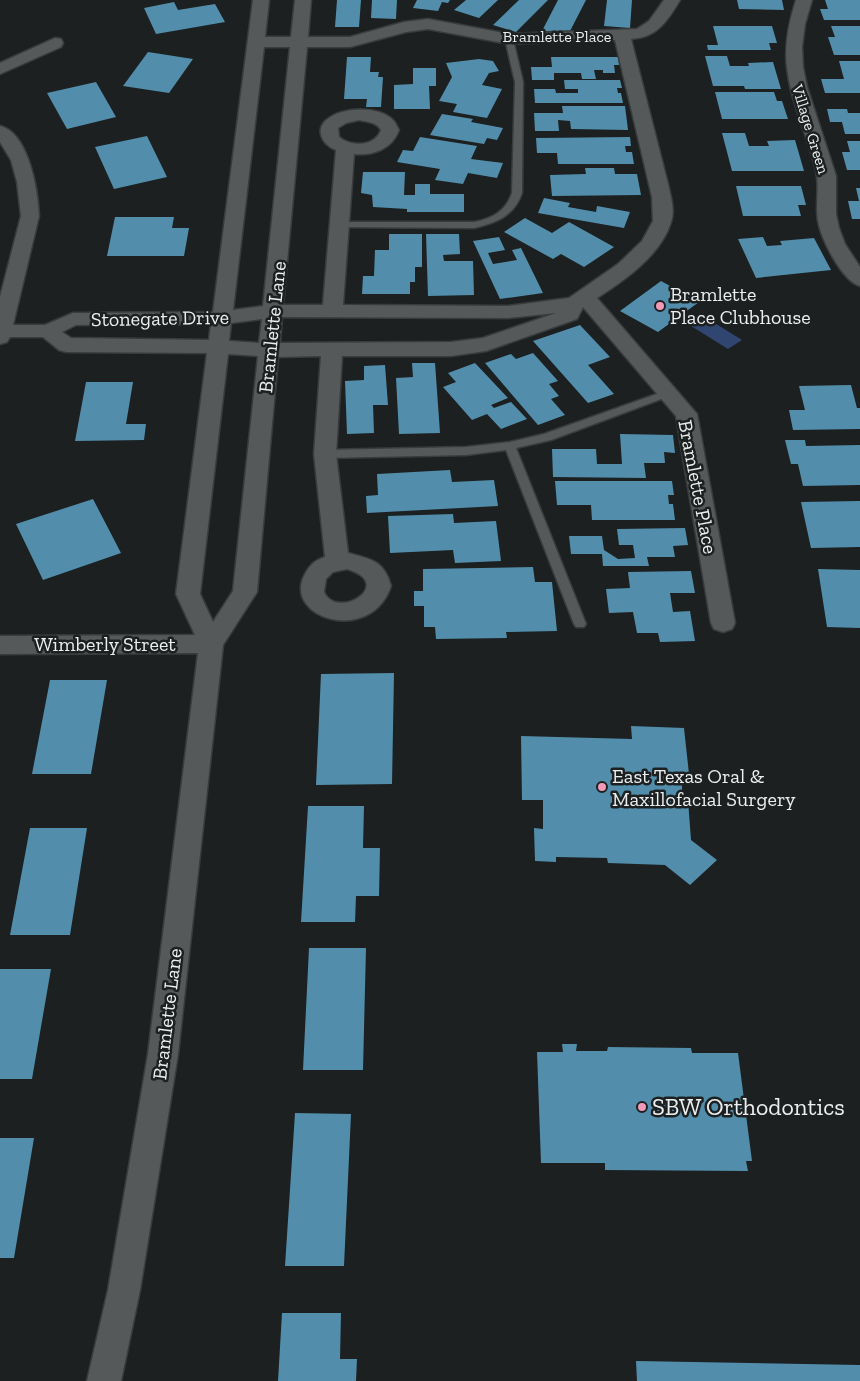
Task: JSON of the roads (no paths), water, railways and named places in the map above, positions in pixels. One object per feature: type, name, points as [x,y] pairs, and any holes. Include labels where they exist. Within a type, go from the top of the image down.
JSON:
[{"type":"street","points":[[211,644],[188,594],[220,318],[261,0]]},
{"type":"street","name":"Bramlette Lane","points":[[104,1381],[126,1280],[163,1054],[211,644],[246,592],[303,0]]},
{"type":"street","name":"Bramlette Place","points":[[255,42],[355,41],[404,26],[428,24],[451,26],[509,39],[622,36],[649,31],[672,0]]},
{"type":"street","name":"Village Green","points":[[804,0],[795,41],[794,65],[798,91],[827,179],[827,213],[830,228],[844,260],[860,280]]},
{"type":"street","name":"Bramlette Place","points":[[274,311],[508,312],[549,308],[580,300],[616,276],[626,268],[656,233],[662,220],[660,192],[622,36]]},
{"type":"street","points":[[0,68],[55,43]]},
{"type":"street","name":"Stonegate Drive","points":[[0,131],[14,147],[24,172],[30,216],[1,334],[48,331],[73,320],[220,318],[274,311]]},
{"type":"street","points":[[333,311],[345,148]]},
{"type":"street","name":"Bramlette Place","points":[[270,350],[451,349],[469,347],[506,338],[570,314],[580,300]]},
{"type":"street","name":"Bramlette Place","points":[[580,300],[686,414],[723,623]]},
{"type":"street","name":"Stonegate Drive","points":[[48,331],[66,345],[217,347],[270,350]]},
{"type":"street","points":[[332,349],[326,454],[337,562]]},
{"type":"street","name":"Wimberly Street","points":[[0,645],[211,644]]},
{"type":"lane","points":[[339,225],[474,225],[489,222],[509,210],[517,193],[520,123],[519,74],[509,39]]},
{"type":"lane","points":[[326,454],[466,452],[510,446],[547,437],[668,393]]},
{"type":"lane","points":[[510,446],[580,624]]},
{"type":"water","points":[[705,317],[742,340],[728,349],[691,326]]},
{"type":"place","name":"Bramlette Place Clubhouse","points":[[660,306]]},
{"type":"place","name":"East Texas Oral & Maxillofacial Surgery","points":[[602,787]]},
{"type":"place","name":"SBW Orthodontics","points":[[642,1107]]}]
